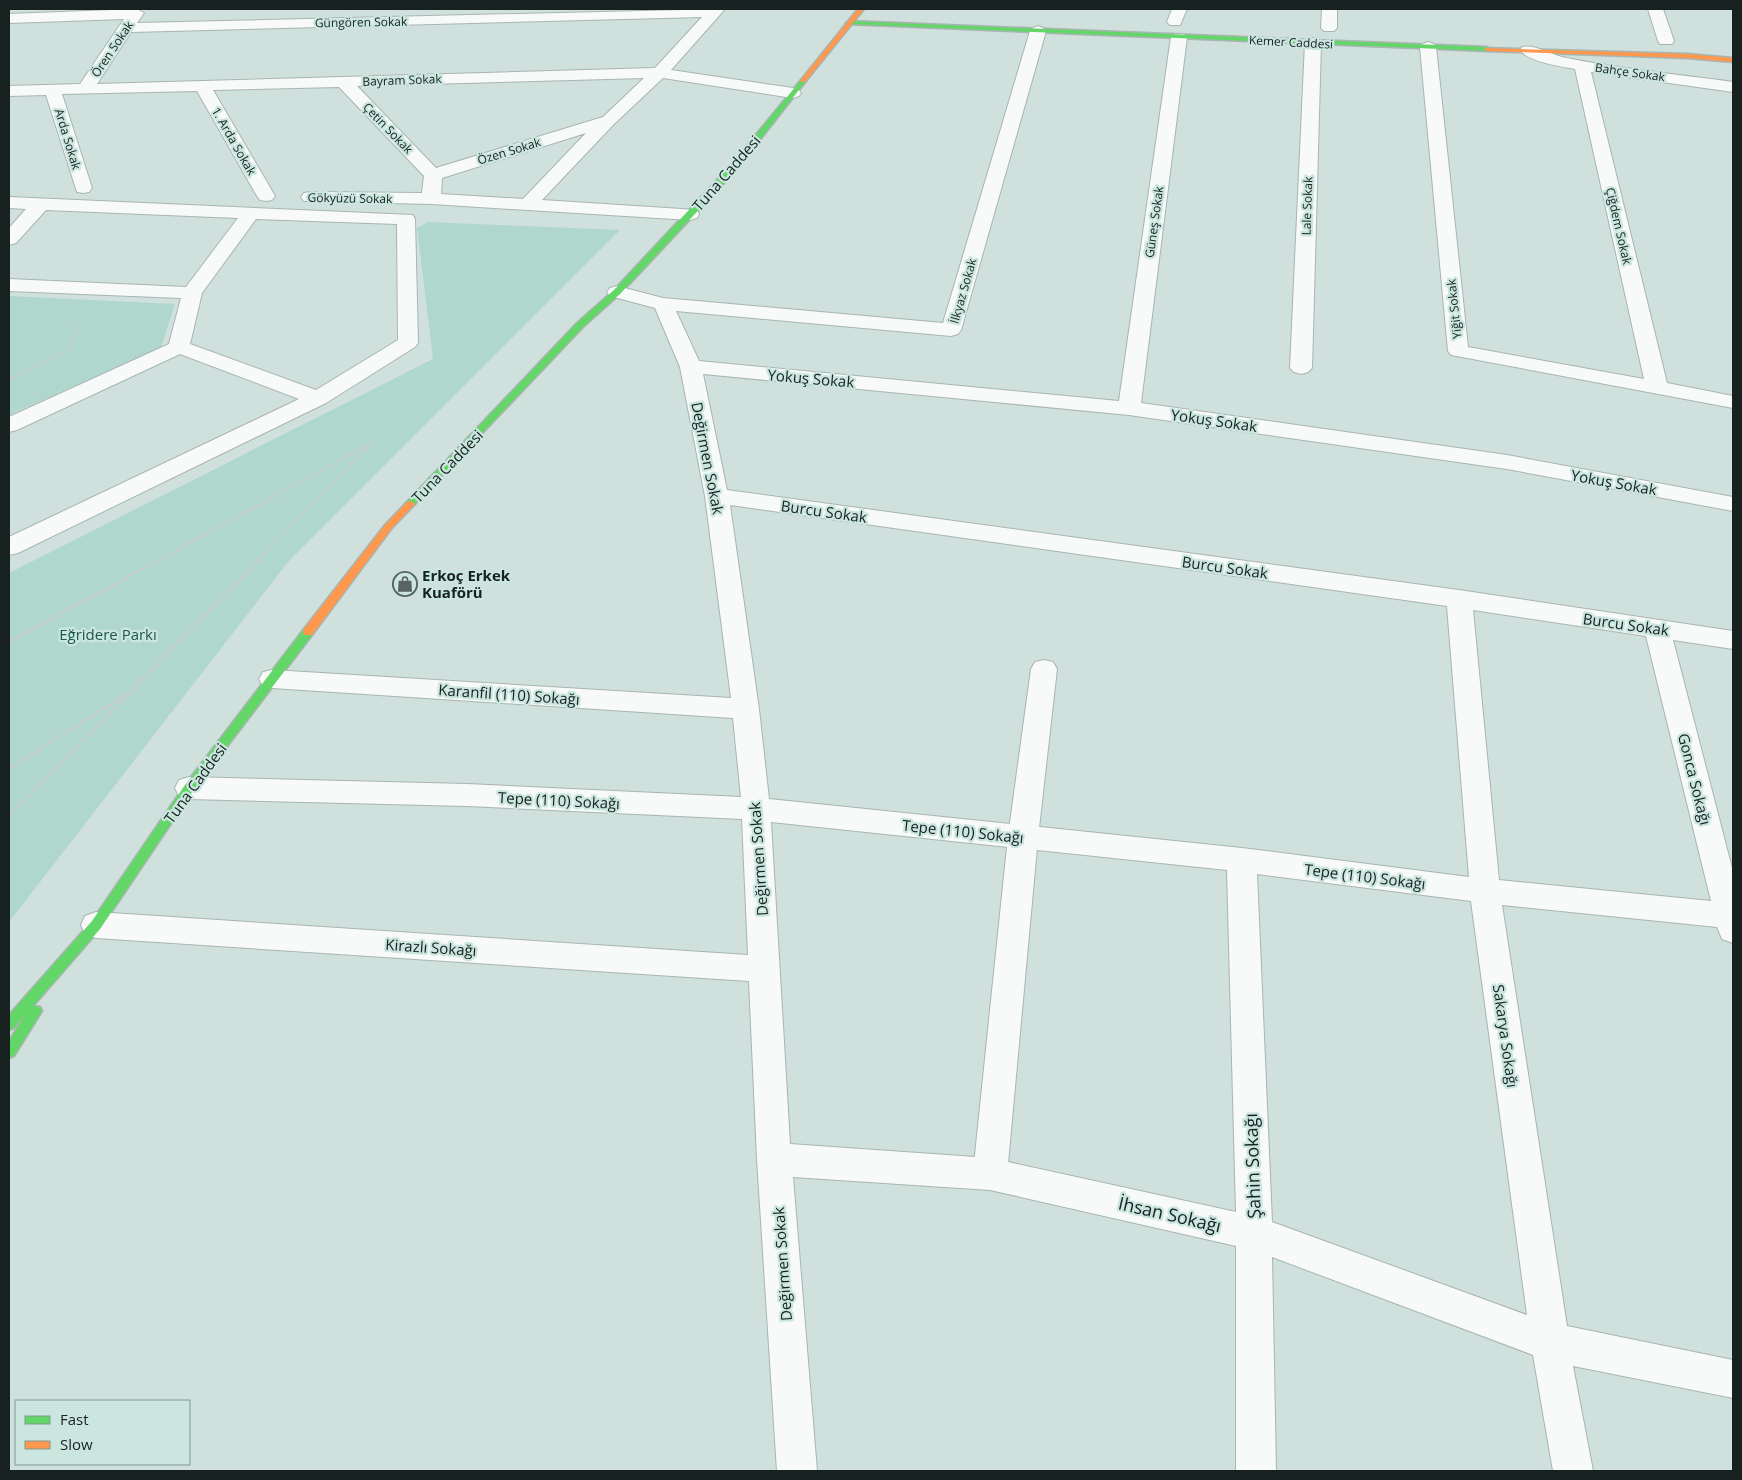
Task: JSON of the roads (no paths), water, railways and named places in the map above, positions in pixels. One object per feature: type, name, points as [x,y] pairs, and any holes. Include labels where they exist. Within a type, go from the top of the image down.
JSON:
[{"type":"street","name":"Tuna Caddesi","points":[[9,1024],[96,925],[189,788],[388,527],[580,326],[617,292],[734,167],[861,9]]},
{"type":"street","name":"Lale Sokak","points":[[1301,368],[1325,32],[1329,9]]},
{"type":"street","points":[[1654,9],[1666,41]]},
{"type":"street","points":[[9,18],[137,11]]},
{"type":"street","name":"Ören Sokak","points":[[86,88],[137,11]]},
{"type":"street","name":"Güngören Sokak","points":[[126,28],[717,11]]},
{"type":"street","name":"Özen Sokak","points":[[527,205],[659,73],[717,11]]},
{"type":"street","name":"Kemer Caddesi","points":[[849,23],[1038,31],[1176,22],[1325,32],[1428,47],[1733,60]]},
{"type":"street","name":"Güneş Sokak","points":[[1129,408],[1176,22]]},
{"type":"street","name":"İlkyaz Sokak","points":[[663,304],[951,330],[1038,31]]},
{"type":"street","name":"Yiğit Sokak","points":[[1428,47],[1458,351],[1733,402]]},
{"type":"street","name":"Bahçe Sokak","points":[[1528,50],[1546,58],[1582,66],[1733,87]]},
{"type":"street","name":"Çiğdem Sokak","points":[[1582,66],[1657,387]]},
{"type":"street","name":"Bayram Sokak","points":[[9,91],[659,73],[794,93]]},
{"type":"street","name":"Çetin Sokak","points":[[344,82],[433,175]]},
{"type":"street","name":"1. Arda Sokak","points":[[202,85],[266,196]]},
{"type":"street","name":"Arda Sokak","points":[[52,90],[83,188]]},
{"type":"street","name":"Özen Sokak","points":[[433,175],[609,121]]},
{"type":"street","points":[[431,199],[433,175]]},
{"type":"street","points":[[64,188],[102,189]]},
{"type":"street","points":[[9,239],[41,192]]},
{"type":"street","points":[[9,202],[41,192],[249,204],[406,219],[408,343],[318,398],[9,547]]},
{"type":"street","name":"Gökyüzü Sokak","points":[[249,204],[266,196],[431,199],[690,214]]},
{"type":"street","points":[[179,347],[192,293],[249,204]]},
{"type":"street","points":[[9,285],[192,293]]},
{"type":"street","points":[[617,292],[663,304]]},
{"type":"street","name":"Değirmen Sokak","points":[[663,304],[691,367],[717,496],[746,710],[756,809],[774,1159],[797,1471]]},
{"type":"street","points":[[9,425],[179,347],[318,398]]},
{"type":"street","name":"Yokuş Sokak","points":[[691,367],[1129,408],[1507,462],[1733,504]]},
{"type":"street","name":"Burcu Sokak","points":[[717,496],[1458,599],[1733,640]]},
{"type":"street","name":"Sakarya Sokağı","points":[[1458,599],[1486,891],[1550,1342],[1573,1471]]},
{"type":"street","name":"Gonca Sokağı","points":[[1657,628],[1732,921]]},
{"type":"street","points":[[990,1174],[1023,837],[1044,669]]},
{"type":"street","name":"Karanfil (110) Sokağı","points":[[272,678],[746,710]]},
{"type":"street","name":"Tepe (110) Sokağı","points":[[189,788],[467,796],[756,809],[1242,860],[1732,921]]},
{"type":"street","name":"Şahin Sokağı","points":[[1242,860],[1254,1233],[1256,1471]]},
{"type":"street","name":"Kirazlı Sokağı","points":[[96,925],[765,969]]},
{"type":"street","name":"Tuna Caddesi","points":[[9,1052],[71,955]]},
{"type":"street","name":"İhsan Sokağı","points":[[774,1159],[990,1174],[1254,1233],[1550,1342],[1733,1379]]},
{"type":"place","name":"Erkoç Erkek Kuaförü","points":[[405,584]]},
{"type":"park label","name":"Eğridere Parkı","points":[[108,634]]}]
